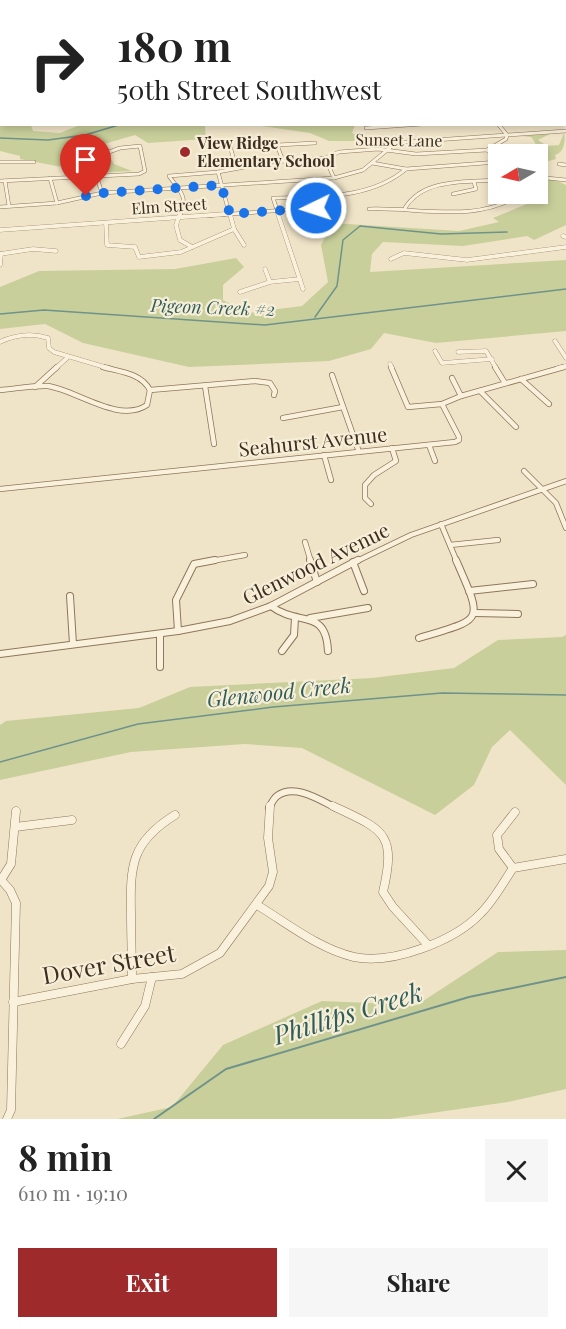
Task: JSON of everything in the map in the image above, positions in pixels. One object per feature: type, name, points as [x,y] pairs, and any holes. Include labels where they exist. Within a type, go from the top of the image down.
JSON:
[{"type":"street","points":[[366,128],[394,126]]},
{"type":"street","points":[[500,126],[507,135]]},
{"type":"street","points":[[0,207],[57,203],[102,193],[334,177],[358,172],[385,150],[406,142],[566,131]]},
{"type":"street","points":[[487,150],[503,142],[507,135]]},
{"type":"street","points":[[229,142],[236,168]]},
{"type":"street","points":[[283,160],[277,145],[315,143]]},
{"type":"street","points":[[0,181],[139,174],[145,171],[140,146],[120,148],[106,153]]},
{"type":"street","name":"Sunset Lane","points":[[177,188],[169,176],[218,172],[283,160],[325,158],[339,152],[385,150],[416,154],[487,150]]},
{"type":"street","points":[[325,158],[334,177]]},
{"type":"street","points":[[0,162],[34,162]]},
{"type":"street","points":[[372,162],[406,169],[488,162]]},
{"type":"street","points":[[559,164],[566,165]]},
{"type":"street","points":[[303,289],[273,198],[351,193],[376,188],[391,182],[406,169]]},
{"type":"street","points":[[218,172],[234,229],[244,245]]},
{"type":"street","points":[[96,175],[102,193]]},
{"type":"street","points":[[50,178],[57,203]]},
{"type":"street","points":[[548,178],[566,180]]},
{"type":"street","points":[[5,181],[9,206]]},
{"type":"street","points":[[405,208],[411,197],[433,186],[488,181]]},
{"type":"street","points":[[453,194],[476,189],[474,182]]},
{"type":"street","points":[[177,188],[182,192],[185,202],[176,225],[180,240],[192,247]]},
{"type":"street","points":[[369,209],[471,211],[501,204]]},
{"type":"street","name":"Elm Street","points":[[0,230],[340,206]]},
{"type":"street","points":[[106,223],[108,246],[135,248],[139,257],[170,255],[234,229]]},
{"type":"street","points":[[391,259],[404,253],[467,260],[566,247]]},
{"type":"street","points":[[22,257],[24,250]]},
{"type":"street","points":[[0,265],[1,254],[24,250],[56,251]]},
{"type":"street","points":[[265,269],[270,282]]},
{"type":"street","points":[[240,292],[270,282],[300,279]]},
{"type":"street","points":[[0,342],[14,337],[42,336],[48,338],[50,348],[67,358],[138,377],[146,381],[150,390],[147,405],[141,409],[130,410],[89,403],[56,387],[0,390]]},
{"type":"street","points":[[555,341],[566,358]]},
{"type":"street","points":[[435,351],[442,363],[492,359]]},
{"type":"street","points":[[458,352],[486,351],[505,383]]},
{"type":"street","points":[[35,387],[67,358]]},
{"type":"street","points":[[390,364],[408,408],[442,404],[461,396],[566,367]]},
{"type":"street","points":[[332,375],[359,452]]},
{"type":"street","points":[[452,378],[461,396]]},
{"type":"street","points":[[521,379],[549,404]]},
{"type":"street","points":[[150,390],[264,381],[273,387],[274,395]]},
{"type":"street","points":[[205,386],[214,444]]},
{"type":"street","points":[[480,391],[516,426]]},
{"type":"street","name":"Seahurst Avenue","points":[[0,489],[459,440],[442,404]]},
{"type":"street","points":[[283,418],[343,407]]},
{"type":"street","points":[[429,445],[435,461]]},
{"type":"street","points":[[371,504],[365,498],[365,485],[374,475],[396,461],[392,448]]},
{"type":"street","points":[[324,455],[331,480]]},
{"type":"street","points":[[524,471],[544,488],[555,502],[566,528]]},
{"type":"street","name":"Glenwood Avenue","points":[[0,654],[160,634],[230,621],[271,606],[383,547],[566,480]]},
{"type":"street","points":[[419,638],[468,622],[475,613],[475,604],[441,524]]},
{"type":"street","points":[[450,545],[498,540]]},
{"type":"street","points":[[305,542],[317,582]]},
{"type":"street","points":[[178,631],[177,600],[194,564],[245,555]]},
{"type":"street","points":[[353,562],[364,591]]},
{"type":"street","points":[[469,591],[533,584]]},
{"type":"street","points":[[70,596],[73,644]]},
{"type":"street","points":[[271,606],[282,616],[308,619],[368,608]]},
{"type":"street","points":[[475,613],[518,614]]},
{"type":"street","points":[[282,651],[294,635],[295,618]]},
{"type":"street","points":[[308,619],[325,630],[329,639],[328,651]]},
{"type":"street","points":[[160,634],[160,667]]},
{"type":"street","name":"Dover Street","points":[[13,1002],[132,979],[182,974],[220,953],[257,905],[268,886],[273,872],[268,838],[269,808],[277,796],[290,792],[305,793],[370,824],[379,831],[390,852],[383,892],[398,916],[413,926],[428,945]]},
{"type":"street","points":[[7,1119],[11,1110],[16,903],[10,890],[0,880],[11,864],[16,811]]},
{"type":"street","points":[[513,868],[499,849],[497,835],[515,812]]},
{"type":"street","points":[[132,979],[130,875],[137,850],[146,837],[155,827],[174,815]]},
{"type":"street","points":[[15,827],[72,820]]},
{"type":"street","points":[[257,905],[331,948],[355,957],[380,959],[428,945],[474,920],[488,905],[513,868],[566,859]]},
{"type":"street","points":[[121,1044],[128,1028],[146,1009],[152,993],[152,977]]},
{"type":"green space","points":[[0,126],[31,126],[33,131],[60,133],[78,126],[205,126],[206,139],[148,143],[135,135],[80,151],[79,154],[83,157],[109,156],[114,164],[132,171],[93,173],[20,159],[20,156],[0,151]]},
{"type":"green space","points":[[262,126],[355,126],[352,133],[375,141],[329,141],[310,133]]},
{"type":"green space","points":[[564,133],[564,146],[555,155],[556,159],[548,161],[548,146],[559,145]]},
{"type":"green space","points":[[550,134],[538,140],[544,144],[536,144],[531,137],[521,136]]},
{"type":"green space","points":[[548,179],[566,185],[566,225],[534,240],[527,236],[463,246],[383,242],[372,254],[370,272],[566,260],[566,331],[436,343],[384,333],[371,349],[329,361],[189,367],[83,343],[45,324],[0,329],[0,287],[39,271],[175,269],[236,258],[244,267],[223,285],[223,300],[247,313],[302,306],[328,282],[321,245],[332,223],[459,231],[499,222],[493,218],[527,204],[548,204]]},
{"type":"green space","points":[[566,635],[566,785],[510,730],[492,747],[474,785],[435,815],[302,748],[245,744],[131,752],[0,780],[0,725],[6,721],[139,708],[190,687],[372,678],[454,668],[498,640]]},
{"type":"green space","points":[[566,950],[566,1089],[508,1102],[390,1119],[117,1119],[172,1107],[223,1045],[322,1001],[417,1005],[498,952]]},
{"type":"waterway","points":[[0,138],[48,140],[85,135],[115,126]]},
{"type":"waterway","name":"Pigeon Creek #2","points":[[315,317],[337,286],[343,240],[360,226],[441,234],[507,232]]},
{"type":"waterway","name":"Pigeon Creek #2","points":[[0,314],[44,310],[265,325],[566,289]]},
{"type":"waterway","name":"Glenwood Creek","points":[[0,762],[138,724],[273,707],[442,693],[566,695]]},
{"type":"waterway","name":"Phillips Creek","points":[[154,1119],[226,1069],[469,997],[566,977]]},
{"type":"place","name":"View Ridge Elementary School","points":[[185,152]]},
{"type":"route","points":[[86,196],[221,185],[230,214],[316,208]]}]
